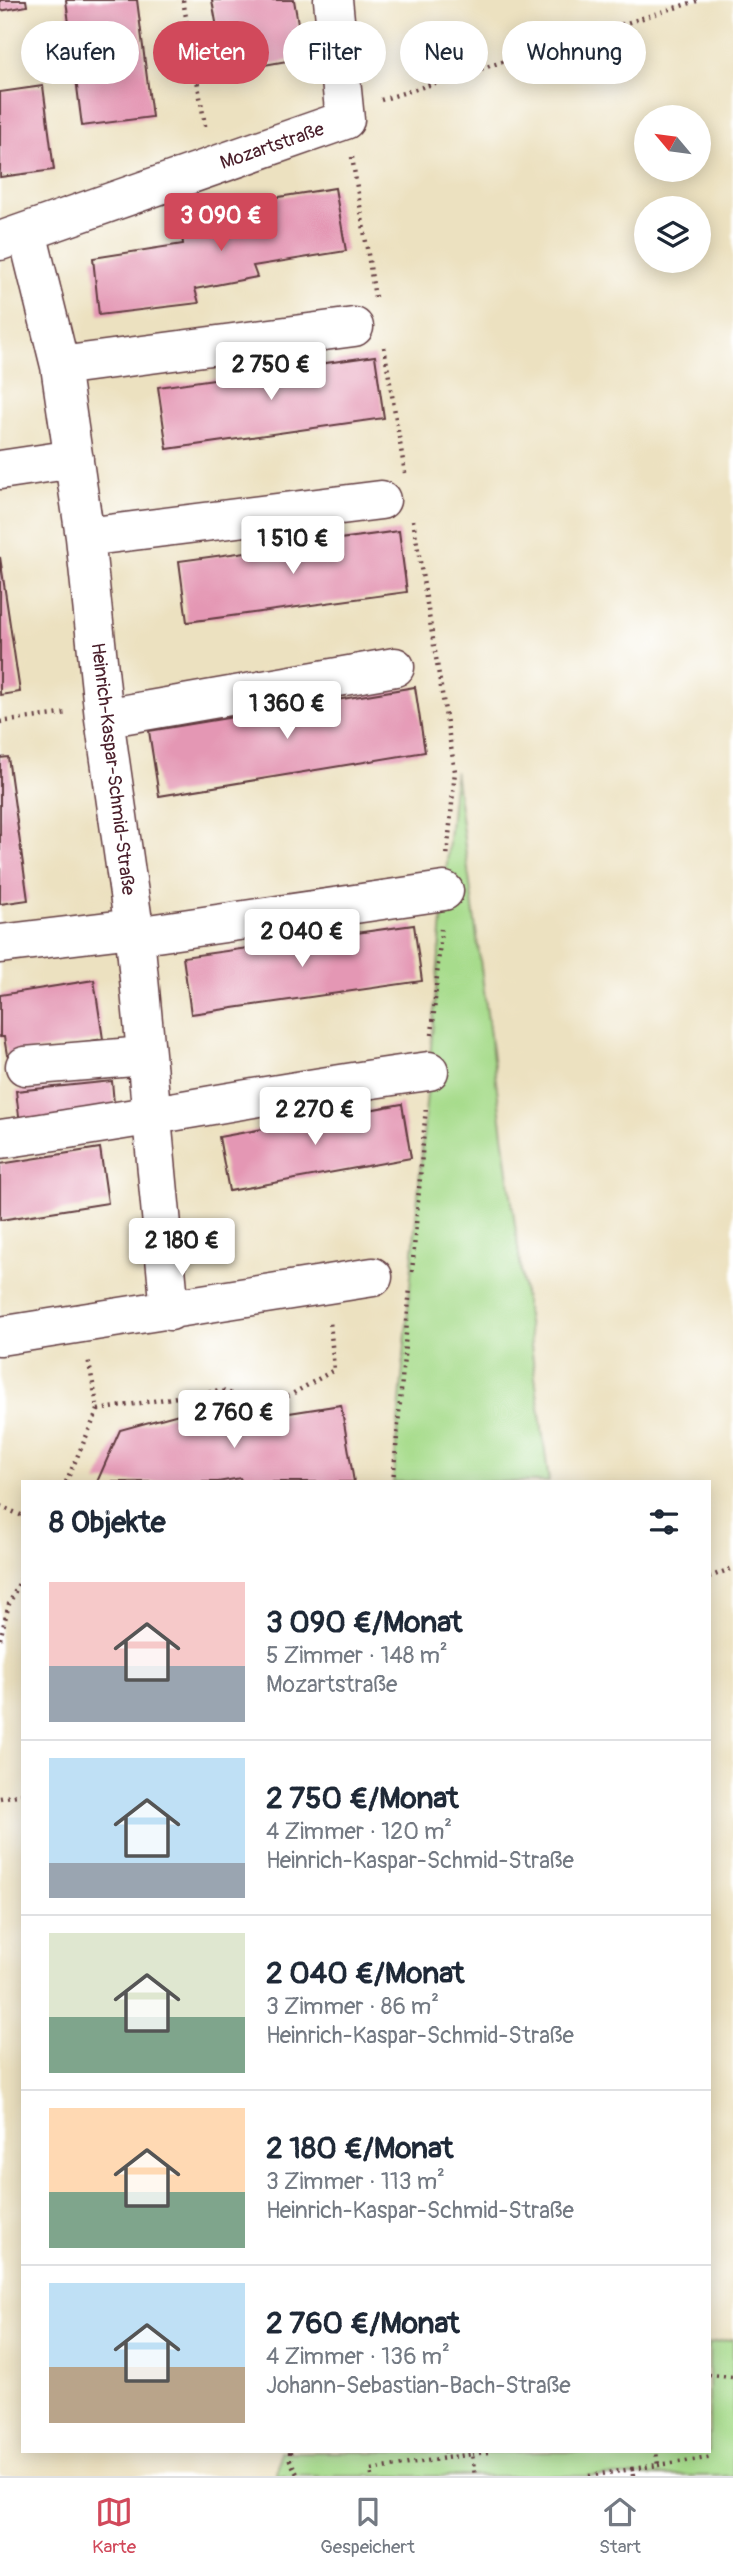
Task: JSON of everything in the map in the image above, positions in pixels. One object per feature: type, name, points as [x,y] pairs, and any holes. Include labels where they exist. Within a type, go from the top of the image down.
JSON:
[{"type":"street","points":[[333,0],[345,120]]},
{"type":"street","name":"Mozartstraße","points":[[14,237],[345,120]]},
{"type":"street","name":"Heinrich-Kaspar-Schmid-Straße","points":[[14,237],[60,366],[74,459],[103,713],[134,932],[170,1311]]},
{"type":"street","points":[[60,366],[371,324]]},
{"type":"street","points":[[0,470],[74,459]]},
{"type":"street","points":[[85,537],[400,500]]},
{"type":"street","points":[[103,713],[395,667]]},
{"type":"street","points":[[0,944],[134,932],[444,891]]},
{"type":"street","points":[[25,1066],[145,1056]]},
{"type":"street","points":[[0,1139],[150,1118],[211,1103],[429,1071]]},
{"type":"street","points":[[0,1336],[373,1277]]},
{"type":"path","points":[[183,0],[212,167]]},
{"type":"path","points":[[393,1480],[455,771],[400,500],[371,324],[345,120],[379,101],[700,0]]},
{"type":"path","points":[[0,722],[103,713]]},
{"type":"path","points":[[98,1410],[220,1390],[271,1406],[334,1370],[326,1284]]},
{"type":"path","points":[[67,1480],[98,1410],[82,1325]]},
{"type":"path","points":[[0,1506],[21,1515]]},
{"type":"path","points":[[711,1576],[733,1568]]},
{"type":"path","points":[[0,1639],[9,1604],[21,1580]]},
{"type":"path","points":[[0,1798],[21,1794]]},
{"type":"path","points":[[711,2375],[733,2376]]},
{"type":"path","points":[[290,2453],[290,2460],[298,2476]]},
{"type":"path","points":[[372,2476],[371,2470],[445,2455],[480,2453]]},
{"type":"path","points":[[656,2453],[658,2465]]},
{"type":"path","points":[[472,2454],[475,2476]]},
{"type":"path","points":[[589,2476],[713,2458]]},
{"type":"path","points":[[632,2469],[633,2476]]},
{"type":"green space","points":[[455,771],[549,1480],[393,1480]]},
{"type":"green space","points":[[733,2339],[733,2476],[277,2476],[280,2453],[711,2453],[711,2343]]},
{"type":"building","points":[[0,0],[26,0],[27,6],[0,11]]},
{"type":"building","points":[[66,0],[137,0],[152,117],[82,126],[77,84],[139,84],[139,21],[69,21]]},
{"type":"building","points":[[212,0],[294,0],[298,21],[283,21],[283,62],[269,64],[269,21],[216,21]]},
{"type":"building","points":[[43,86],[54,170],[0,177],[0,92]]},
{"type":"building","points":[[335,188],[346,251],[253,266],[257,277],[195,289],[199,303],[99,315],[93,258],[183,244],[181,226],[242,221],[241,203]]},
{"type":"building","points":[[375,356],[384,418],[167,449],[158,387]]},
{"type":"building","points":[[399,531],[407,592],[187,622],[179,561]]},
{"type":"building","points":[[0,557],[20,692],[0,695]]},
{"type":"building","points":[[415,687],[425,752],[159,796],[149,731]]},
{"type":"building","points":[[8,757],[28,900],[0,904],[0,758]]},
{"type":"building","points":[[414,925],[422,981],[191,1014],[183,957]]},
{"type":"building","points":[[94,980],[103,1039],[7,1055],[4,1037],[0,1037],[0,995]]},
{"type":"building","points":[[112,1081],[115,1115],[20,1124],[16,1091]]},
{"type":"building","points":[[402,1104],[411,1158],[229,1191],[219,1137]]},
{"type":"building","points":[[100,1148],[108,1203],[0,1220],[0,1164]]},
{"type":"building","points":[[341,1405],[354,1480],[98,1480],[120,1430],[197,1409],[200,1427]]}]
